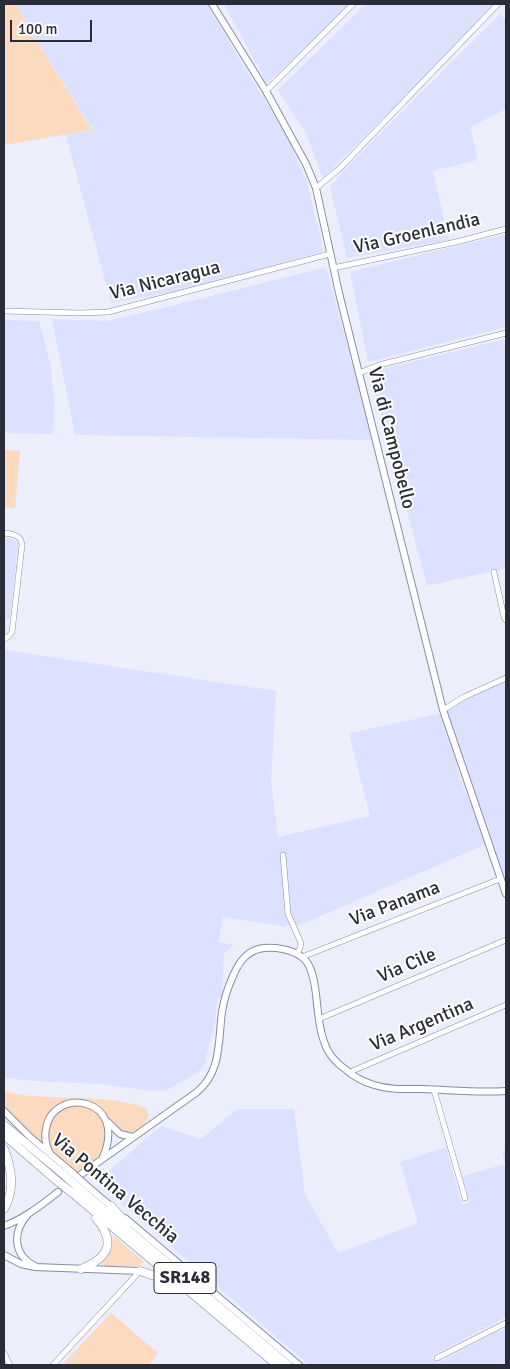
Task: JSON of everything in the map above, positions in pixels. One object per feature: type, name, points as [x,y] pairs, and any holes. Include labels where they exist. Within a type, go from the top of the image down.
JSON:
[{"type":"highway","name":"SR148","points":[[4,1125],[85,1188],[149,1248],[288,1365]]},
{"type":"highway","name":"SR148","points":[[4,1135],[277,1365]]},
{"type":"highway","points":[[4,1149],[10,1164],[11,1173],[9,1198],[4,1209]]},
{"type":"highway","points":[[81,1269],[99,1260],[106,1251],[107,1244],[104,1228],[84,1203]]},
{"type":"highway","points":[[111,1206],[149,1248]]},
{"type":"highway","points":[[140,1271],[164,1280],[198,1299]]},
{"type":"street","name":"Via di Campobello","points":[[212,4],[266,91],[306,164],[316,188],[359,373],[444,710],[506,894]]},
{"type":"street","points":[[266,91],[353,4]]},
{"type":"street","points":[[316,188],[339,169],[498,4]]},
{"type":"street","name":"Via Groenlandia","points":[[334,268],[456,242],[506,229]]},
{"type":"street","name":"Via Nicaragua","points":[[4,311],[108,312],[330,254]]},
{"type":"street","points":[[359,373],[379,365],[506,333]]},
{"type":"street","points":[[4,533],[17,536],[21,540],[22,545],[12,632],[10,636],[4,639]]},
{"type":"street","points":[[494,572],[506,620]]},
{"type":"street","points":[[444,710],[464,697],[506,678]]},
{"type":"street","points":[[283,855],[288,914],[301,943],[299,955]]},
{"type":"street","name":"Via Panama","points":[[299,955],[503,883]]},
{"type":"street","name":"Via Cile","points":[[319,1019],[506,940]]},
{"type":"street","points":[[80,1175],[197,1092],[211,1076],[216,1061],[224,1000],[229,984],[243,958],[254,950],[266,948],[280,949],[299,955],[306,961],[312,970],[319,1019],[330,1054],[340,1065],[364,1081],[391,1088],[506,1091]]},
{"type":"street","name":"Via Argentina","points":[[350,1072],[506,1005]]},
{"type":"street","points":[[434,1090],[465,1198]]},
{"type":"street","points":[[51,1155],[46,1143],[46,1126],[52,1114],[64,1105],[73,1103],[87,1104],[97,1109],[120,1134],[133,1137]]},
{"type":"street","name":"Via Pontina Vecchia","points":[[4,1111],[51,1155],[65,1172]]},
{"type":"street","points":[[103,1158],[109,1139],[107,1121]]},
{"type":"street","name":"Via Pontina Vecchia","points":[[85,1188],[111,1206],[300,1365]]},
{"type":"street","points":[[4,1226],[28,1214],[58,1192]]},
{"type":"street","points":[[28,1214],[18,1228],[18,1246],[22,1255],[27,1260],[44,1268]]},
{"type":"street","points":[[4,1255],[23,1265],[44,1268],[140,1271]]},
{"type":"street","points":[[53,1365],[140,1271]]},
{"type":"street","points":[[437,1358],[506,1323]]},
{"type":"street","points":[[4,1353],[10,1365]]},
{"type":"shaded area","points":[[4,4],[16,4],[92,130],[4,145]]},
{"type":"shaded area","points":[[16,4],[206,4],[289,140],[307,183],[323,248],[322,252],[182,290],[111,303],[66,135],[93,130]]},
{"type":"shaded area","points":[[224,4],[353,4],[267,83]]},
{"type":"shaded area","points":[[366,4],[497,4],[323,178],[306,133],[278,90]]},
{"type":"shaded area","points":[[500,14],[506,20],[506,109],[470,127],[478,160],[433,171],[449,240],[347,258],[330,187],[346,168]]},
{"type":"shaded area","points":[[506,234],[506,327],[368,362],[350,272]]},
{"type":"shaded area","points":[[326,267],[373,440],[75,435],[52,319],[107,321]]},
{"type":"shaded area","points":[[4,320],[39,321],[51,367],[54,402],[53,434],[4,433]]},
{"type":"shaded area","points":[[506,339],[506,568],[427,586],[370,372]]},
{"type":"shaded area","points":[[4,450],[20,451],[15,508],[4,507]]},
{"type":"shaded area","points":[[4,537],[14,540],[18,545],[10,617],[6,621],[7,630],[4,635]]},
{"type":"shaded area","points":[[4,650],[276,691],[271,783],[278,837],[370,816],[349,733],[443,713],[461,781],[487,844],[302,924],[283,926],[223,917],[218,942],[233,945],[224,954],[222,997],[217,998],[216,1019],[204,1065],[200,1071],[167,1090],[151,1091],[100,1084],[34,1081],[4,1077]]},
{"type":"shaded area","points":[[506,678],[506,894],[443,710]]},
{"type":"shaded area","points":[[4,1091],[21,1095],[106,1099],[123,1102],[146,1109],[148,1118],[136,1131],[125,1133],[97,1105],[90,1101],[67,1101],[54,1108],[49,1114],[44,1124],[42,1144],[4,1105]]},
{"type":"shaded area","points":[[81,1105],[95,1110],[107,1127],[103,1152],[78,1173],[53,1152],[48,1140],[48,1133],[51,1121],[59,1110],[68,1106]]},
{"type":"shaded area","points":[[237,1109],[294,1109],[305,1194],[338,1253],[418,1223],[400,1162],[446,1147],[462,1205],[470,1202],[462,1176],[505,1164],[502,1152],[506,1151],[506,1317],[432,1356],[437,1363],[506,1328],[506,1365],[309,1365],[102,1187],[105,1174],[161,1126],[201,1139]]},
{"type":"shaded area","points":[[113,1235],[144,1262],[141,1266],[105,1266],[102,1263],[111,1251]]},
{"type":"shaded area","points":[[111,1313],[158,1353],[149,1365],[62,1365]]}]
